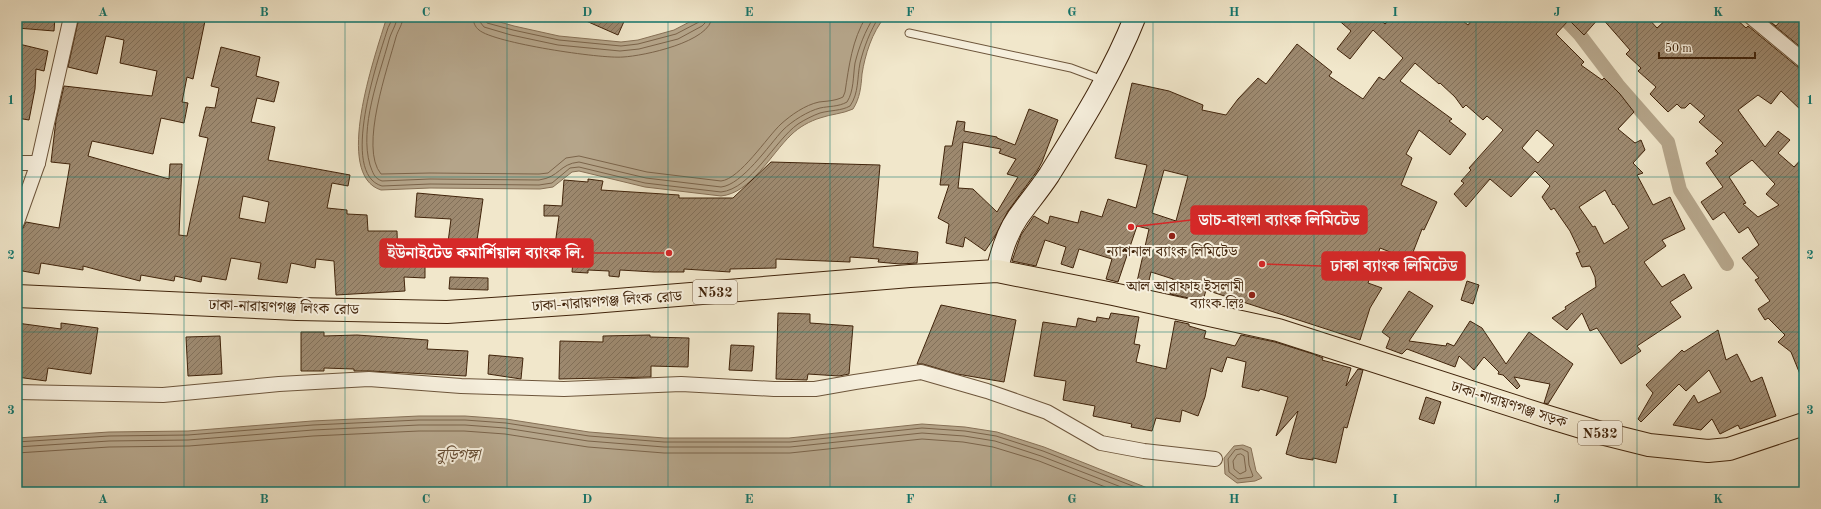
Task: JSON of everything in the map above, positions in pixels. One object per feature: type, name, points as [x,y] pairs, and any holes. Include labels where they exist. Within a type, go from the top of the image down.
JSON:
[{"type":"highway","name":"ঢাকা-নারায়ণগঞ্জ লিংক রোড","points":[[17,296],[289,308],[447,312],[580,303],[910,276],[997,271],[1278,330],[1401,371]]},
{"type":"highway","name":"ঢাকা-নারায়ণগঞ্জ সড়ক","points":[[1401,371],[1601,433],[1649,445],[1708,451],[1729,449],[1804,424]]},
{"type":"street","points":[[17,222],[38,163],[71,17]]},
{"type":"street","points":[[997,271],[1002,249],[1017,218],[1038,192],[1113,66],[1135,17]]},
{"type":"street","points":[[1752,17],[1804,61]]},
{"type":"street","points":[[17,163],[38,163]]},
{"type":"street","points":[[17,392],[163,395],[369,379],[461,386],[564,389],[681,384],[774,389],[815,389],[921,372],[987,391],[1047,412],[1101,443],[1144,451],[1215,459]]},
{"type":"lane","points":[[909,33],[1072,68],[1104,81]]},
{"type":"water","points":[[389,17],[482,17],[559,36],[621,42],[638,40],[674,30],[699,17],[885,17],[876,30],[867,52],[863,67],[859,97],[853,109],[816,119],[801,127],[783,143],[760,172],[742,188],[721,196],[645,187],[579,171],[572,172],[553,187],[540,189],[430,188],[381,190],[367,180],[360,162],[359,139],[361,113],[373,61],[385,23]]},
{"type":"water","name":"বুড়িগঙ্গা","points":[[419,416],[465,416],[506,419],[589,432],[664,438],[789,438],[922,424],[965,427],[997,432],[1044,447],[1150,489],[1205,488],[1211,492],[17,492],[17,438],[109,432],[188,431],[312,421]]},
{"type":"water","points":[[1243,445],[1251,448],[1256,471],[1262,478],[1255,481],[1237,483],[1225,474],[1224,458],[1234,446]]},
{"type":"building","points":[[17,17],[55,17],[54,31],[17,28]]},
{"type":"building","points":[[79,17],[185,17],[205,21],[193,79],[187,77],[182,102],[188,103],[184,123],[161,118],[153,154],[92,141],[88,156],[169,179],[170,164],[182,164],[179,235],[187,236],[208,138],[199,136],[206,107],[215,108],[219,88],[211,86],[221,47],[260,57],[256,76],[279,82],[274,102],[257,98],[251,122],[275,127],[268,160],[350,175],[348,186],[332,183],[327,208],[347,210],[347,214],[367,215],[368,231],[397,231],[398,262],[425,263],[425,278],[404,277],[405,291],[336,295],[334,261],[316,259],[315,268],[291,263],[287,283],[258,279],[261,263],[231,258],[226,280],[202,276],[201,282],[175,276],[174,281],[141,275],[140,281],[83,266],[83,270],[41,263],[39,274],[17,270],[17,244],[19,230],[23,228],[26,222],[59,228],[70,164],[51,162],[56,120],[64,86],[152,96],[157,71],[120,63],[124,40],[106,36],[97,74],[68,67]],"holes":[[[243,196],[269,202],[265,223],[239,218]]]},
{"type":"building","points":[[577,17],[626,17],[618,35]]},
{"type":"building","points":[[1335,17],[1377,17],[1385,24],[1391,17],[1458,17],[1468,25],[1474,17],[1600,17],[1584,35],[1569,20],[1556,34],[1584,62],[1581,65],[1602,80],[1604,78],[1620,94],[1634,112],[1618,129],[1635,143],[1641,140],[1645,150],[1633,163],[1643,173],[1637,175],[1653,205],[1670,197],[1685,229],[1662,240],[1666,246],[1644,262],[1662,287],[1684,274],[1692,288],[1670,302],[1681,317],[1637,346],[1641,351],[1621,364],[1597,328],[1590,331],[1582,313],[1567,330],[1552,318],[1566,309],[1565,307],[1596,287],[1595,277],[1590,266],[1582,267],[1576,253],[1580,252],[1570,231],[1554,208],[1551,210],[1542,197],[1550,186],[1535,171],[1511,197],[1490,179],[1466,207],[1454,194],[1464,183],[1461,181],[1471,170],[1469,168],[1503,130],[1487,116],[1483,120],[1466,105],[1463,108],[1455,97],[1415,63],[1400,81],[1452,119],[1449,121],[1466,134],[1450,155],[1419,130],[1406,154],[1412,158],[1401,185],[1437,202],[1424,230],[1422,229],[1410,260],[1380,248],[1368,283],[1382,288],[1370,308],[1360,340],[1206,290],[1203,301],[1170,294],[1173,279],[1151,272],[1147,289],[1136,286],[1149,229],[1137,226],[1118,282],[1106,279],[1112,259],[1079,249],[1073,268],[1061,264],[1066,247],[1045,240],[1036,266],[1012,261],[1021,235],[1034,216],[1048,224],[1050,216],[1078,223],[1081,211],[1102,217],[1108,199],[1136,208],[1147,165],[1115,158],[1132,83],[1169,91],[1203,105],[1202,110],[1226,115],[1238,99],[1258,78],[1266,84],[1297,44],[1332,72],[1329,76],[1363,99],[1379,77],[1384,80],[1403,58],[1373,30],[1350,59],[1337,49],[1351,31]],"holes":[[[1537,130],[1554,145],[1538,163],[1522,148]],[[1164,170],[1188,176],[1176,221],[1152,213]],[[1605,190],[1613,205],[1614,204],[1629,228],[1604,244],[1595,226],[1593,227],[1579,207]]]},
{"type":"building","points":[[1601,17],[1620,17],[1624,22],[1629,17],[1647,17],[1657,28],[1669,17],[1734,17],[1746,28],[1748,26],[1799,68],[1804,69],[1804,113],[1781,91],[1771,104],[1758,95],[1738,110],[1765,147],[1778,131],[1790,140],[1778,153],[1794,167],[1804,156],[1804,185],[1798,192],[1804,197],[1804,384],[1791,352],[1778,342],[1785,335],[1768,318],[1765,320],[1758,309],[1770,301],[1755,280],[1759,278],[1742,258],[1759,245],[1748,227],[1739,233],[1724,212],[1713,220],[1701,202],[1723,187],[1706,163],[1718,154],[1715,151],[1723,143],[1699,122],[1705,116],[1690,103],[1685,108],[1681,108],[1677,104],[1668,112],[1650,94],[1656,87],[1638,71],[1641,68],[1626,54],[1630,50]],"holes":[[[1752,160],[1775,184],[1766,194],[1779,205],[1758,217],[1743,204],[1746,203],[1729,177]]]},
{"type":"building","points":[[1764,17],[1776,26],[1784,17],[1804,17],[1804,50]]},
{"type":"building","points":[[19,44],[48,51],[44,71],[36,69],[35,89],[29,120],[17,118],[17,53]]},
{"type":"building","points":[[1029,109],[1058,120],[1037,171],[1008,211],[994,238],[985,251],[965,237],[963,247],[946,243],[949,224],[938,218],[949,185],[940,185],[945,146],[952,146],[957,121],[965,122],[964,131],[997,137],[1015,145]],"holes":[[[963,142],[1001,149],[999,153],[1016,159],[1007,174],[1018,177],[997,212],[973,189],[958,188]]]},
{"type":"building","points":[[771,162],[880,165],[873,247],[918,252],[917,263],[900,264],[878,262],[879,259],[850,257],[850,262],[776,259],[776,268],[730,269],[730,272],[684,269],[684,272],[620,270],[619,277],[609,276],[609,271],[588,270],[588,273],[572,272],[574,248],[555,245],[559,216],[544,216],[544,205],[562,206],[564,180],[588,182],[588,179],[603,181],[601,190],[679,195],[679,198],[733,198]]},
{"type":"building","points":[[417,193],[483,199],[475,254],[447,250],[451,219],[415,217]]},
{"type":"building","points":[[450,277],[488,278],[488,290],[449,289]]},
{"type":"building","points":[[1467,281],[1479,285],[1473,304],[1461,300]]},
{"type":"building","points":[[1409,291],[1433,306],[1409,341],[1446,346],[1447,343],[1454,346],[1470,321],[1482,328],[1506,364],[1529,332],[1573,364],[1548,404],[1544,403],[1550,384],[1514,377],[1520,386],[1517,389],[1503,375],[1498,374],[1499,372],[1484,357],[1474,370],[1459,356],[1455,367],[1407,349],[1402,354],[1386,348],[1390,338],[1382,332]]},
{"type":"building","points":[[941,305],[1016,320],[1004,382],[957,374],[923,364],[917,364]]},
{"type":"building","points":[[778,313],[810,314],[810,323],[853,326],[849,374],[839,376],[808,374],[807,380],[776,379]]},
{"type":"building","points":[[1111,313],[1139,317],[1134,344],[1140,345],[1136,362],[1166,369],[1175,321],[1189,324],[1189,326],[1206,331],[1204,338],[1235,346],[1241,335],[1275,342],[1313,354],[1323,358],[1322,360],[1351,368],[1346,386],[1358,369],[1363,370],[1347,428],[1344,427],[1336,463],[1313,458],[1313,460],[1299,458],[1286,454],[1298,411],[1276,436],[1288,397],[1260,389],[1259,391],[1242,387],[1246,362],[1227,357],[1222,372],[1211,368],[1205,397],[1198,416],[1182,410],[1180,422],[1156,418],[1152,431],[1131,427],[1132,424],[1093,416],[1095,406],[1063,400],[1066,381],[1034,376],[1043,322],[1076,327],[1078,318],[1096,322],[1097,317],[1109,319]]},
{"type":"building","points":[[17,323],[61,329],[61,323],[98,328],[91,374],[48,368],[46,381],[17,377]]},
{"type":"building","points":[[1718,330],[1726,360],[1737,354],[1751,382],[1762,377],[1776,416],[1740,429],[1738,425],[1720,434],[1712,419],[1701,430],[1673,425],[1694,395],[1698,403],[1721,392],[1709,370],[1686,391],[1679,384],[1641,422],[1638,419],[1653,393],[1646,385],[1682,350],[1684,352]]},
{"type":"building","points":[[301,332],[324,332],[324,336],[357,335],[428,340],[427,349],[468,351],[466,376],[354,371],[354,369],[324,368],[324,371],[301,371]]},
{"type":"building","points":[[650,335],[650,337],[689,338],[688,367],[651,366],[651,377],[559,379],[560,341],[603,342],[603,336]]},
{"type":"building","points":[[220,336],[222,374],[188,376],[186,337]]},
{"type":"building","points":[[731,345],[754,346],[752,371],[729,370]]},
{"type":"building","points":[[489,355],[523,358],[521,379],[488,374]]},
{"type":"building","points":[[1426,397],[1441,402],[1434,424],[1419,419]]},
{"type":"waterway","points":[[1563,17],[1580,35],[1618,85],[1668,142],[1680,190],[1727,264]]},
{"type":"place","name":"ডাচ-বাংলা ব্যাংক লিমিটেড","points":[[1131,227]]},
{"type":"place","name":"ন্যাশনাল ব্যাংক লিমিটেড","points":[[1172,236]]},
{"type":"place","name":"ইউনাইটেড কমার্শিয়াল ব্যাংক লি.","points":[[669,253]]},
{"type":"place","name":"ঢাকা ব্যাংক লিমিটেড","points":[[1262,264]]},
{"type":"place","name":"আল আরাফাহ ইসলামী ব্যাংক লিঃ","points":[[1252,295]]}]
